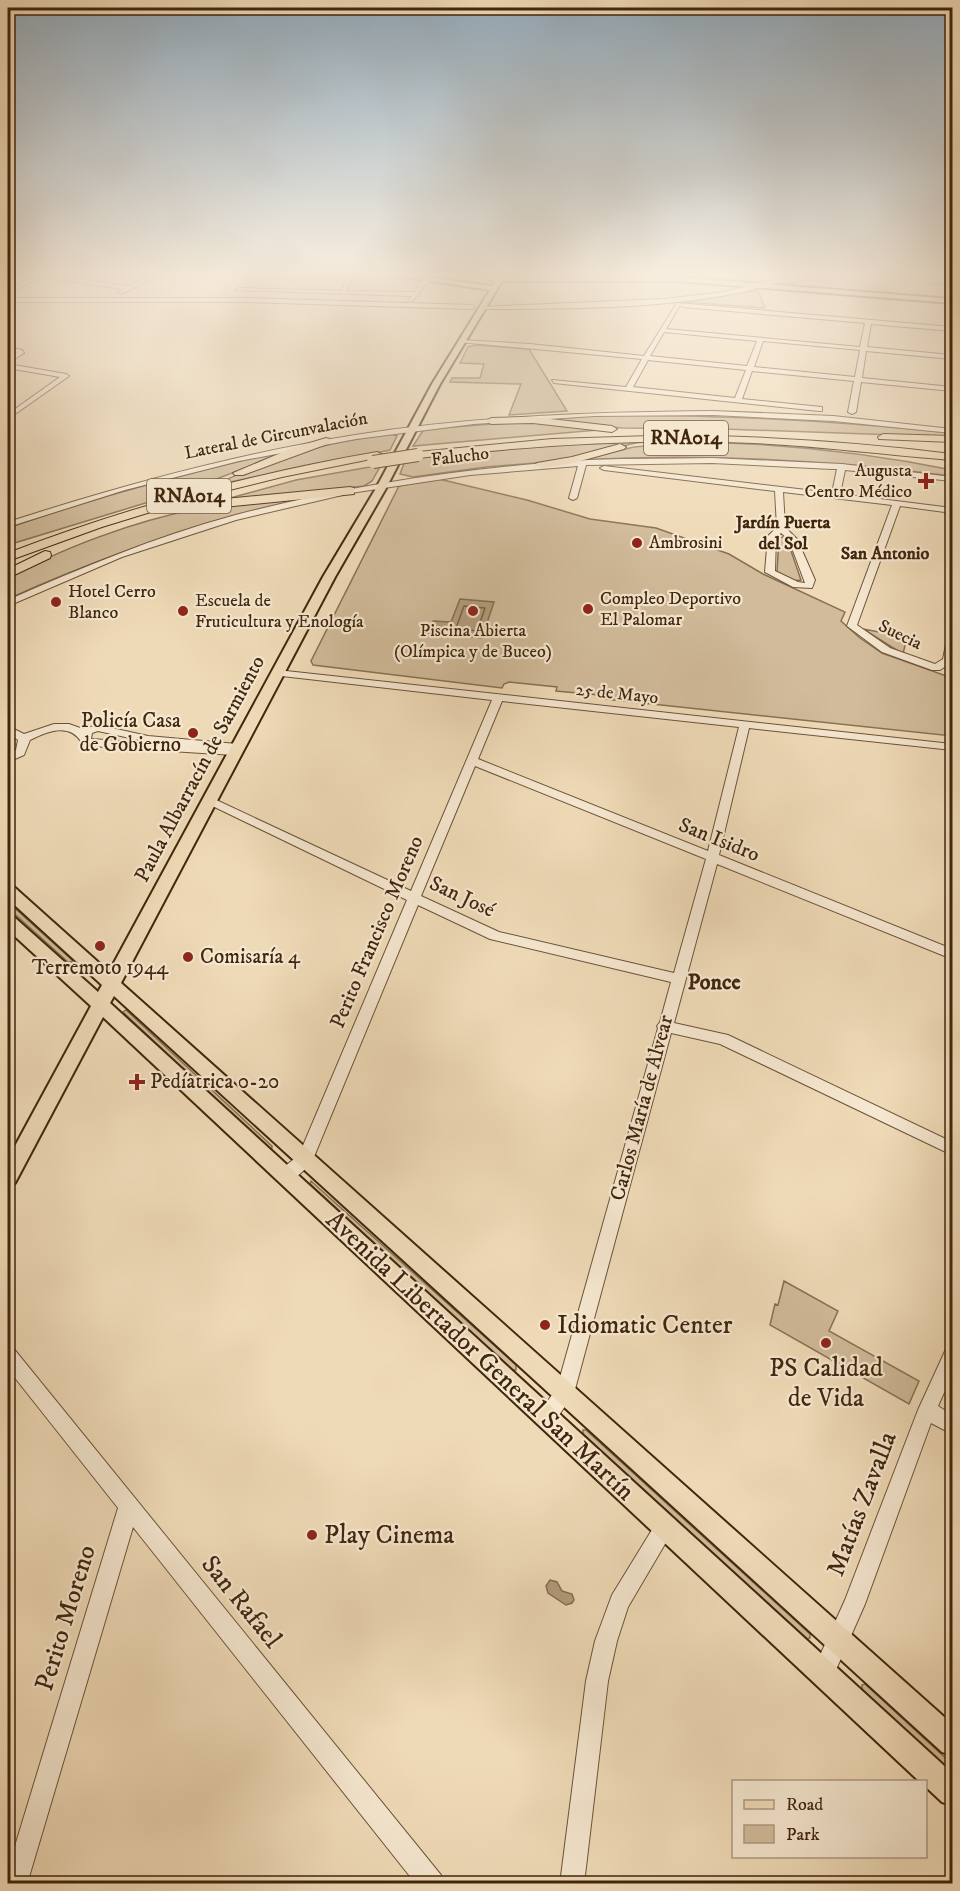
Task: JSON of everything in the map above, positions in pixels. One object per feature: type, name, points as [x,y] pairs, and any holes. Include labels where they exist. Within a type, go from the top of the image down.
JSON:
[{"type":"highway","points":[[491,421],[533,420],[603,429],[669,432]]},
{"type":"highway","name":"RNA014","points":[[8,557],[128,516],[261,484],[375,459],[545,437],[669,432],[856,446],[952,457]]},
{"type":"highway","points":[[541,465],[642,443],[715,436],[952,439]]},
{"type":"highway","name":"RNA014","points":[[420,452],[567,441],[715,436],[830,438],[952,451]]},
{"type":"highway","points":[[760,440],[869,452],[952,467]]},
{"type":"highway","points":[[8,549],[128,516],[294,451],[326,441]]},
{"type":"highway","points":[[128,516],[211,503],[350,490]]},
{"type":"highway","name":"RNA014","points":[[8,566],[90,534],[128,516]]},
{"type":"highway","points":[[8,574],[90,534]]},
{"type":"main road","name":"Paula Albarracín de Sarmiento","points":[[8,1177],[277,673],[451,360]]},
{"type":"main road","name":"Avenida Libertador General San Martín","points":[[8,891],[952,1742]]},
{"type":"main road","name":"Avenida Libertador General San Martín","points":[[8,921],[952,1792]]},
{"type":"street","points":[[628,389],[645,360]]},
{"type":"street","points":[[669,360],[952,388]]},
{"type":"street","points":[[738,400],[753,360]]},
{"type":"street","points":[[852,412],[861,360]]},
{"type":"street","points":[[8,366],[66,376],[8,417]]},
{"type":"street","points":[[554,381],[952,423]]},
{"type":"street","points":[[8,404],[23,406]]},
{"type":"street","name":"Lateral de Circunvalación","points":[[8,525],[91,497],[172,474],[326,441],[413,428],[600,413],[717,413],[841,419],[952,431]]},
{"type":"street","points":[[541,465],[628,460],[718,461],[842,466],[952,479]]},
{"type":"street","points":[[628,460],[625,465],[629,471]]},
{"type":"street","points":[[564,463],[952,510]]},
{"type":"street","name":"Falucho","points":[[383,485],[541,465]]},
{"type":"street","points":[[573,498],[582,465]]},
{"type":"street","points":[[836,496],[842,466]]},
{"type":"street","points":[[8,603],[92,567],[174,537],[263,511],[350,490],[383,485]]},
{"type":"street","points":[[779,489],[781,528],[793,539],[810,580],[808,586],[796,585],[770,572],[772,536],[781,528]]},
{"type":"street","name":"Suecia","points":[[897,503],[852,626],[886,650],[936,668],[950,658]]},
{"type":"street","points":[[950,658],[952,640]]},
{"type":"street","name":"25 de Mayo","points":[[277,673],[952,747]]},
{"type":"street","name":"Perito Francisco Moreno","points":[[285,1176],[305,1159],[498,697]]},
{"type":"street","name":"Carlos María de Alvear","points":[[546,1417],[566,1393],[664,1026],[712,859],[746,724]]},
{"type":"street","points":[[8,759],[20,753],[24,740],[48,728],[80,732],[86,741],[91,742],[236,749]]},
{"type":"street","points":[[8,729],[24,740]]},
{"type":"street","name":"San Isidro","points":[[471,760],[952,954]]},
{"type":"street","name":"San José","points":[[208,801],[495,936],[678,979]]},
{"type":"street","points":[[664,1026],[723,1039],[952,1149]]},
{"type":"street","name":"San Rafael","points":[[8,1355],[432,1884]]},
{"type":"street","name":"Matías Zavalla","points":[[824,1673],[854,1604],[927,1410],[952,1355]]},
{"type":"street","points":[[927,1410],[952,1425]]},
{"type":"street","name":"Perito Moreno","points":[[15,1884],[129,1506]]},
{"type":"street","points":[[572,1884],[597,1681],[606,1641],[619,1602],[665,1527]]},
{"type":"green space","points":[[461,360],[536,360],[567,411],[509,415],[521,384],[450,382],[452,378],[480,378],[484,364],[460,363]]},
{"type":"green space","points":[[615,415],[700,416],[826,422],[952,433],[952,437],[622,428],[533,418]]},
{"type":"green space","points":[[535,421],[598,430],[413,446],[424,429]]},
{"type":"green space","points":[[391,434],[397,436],[390,450],[215,485],[258,466],[300,452],[345,441]]},
{"type":"green space","points":[[640,442],[559,461],[486,467],[413,477],[400,474],[405,461],[463,452],[552,445]]},
{"type":"green space","points":[[689,442],[755,444],[854,453],[952,470],[952,476],[766,459],[673,457],[579,460],[634,447]]},
{"type":"green space","points":[[294,449],[188,490],[8,545],[8,528],[43,516],[150,484]]},
{"type":"green space","points":[[381,465],[372,481],[364,486],[219,501],[296,480]]},
{"type":"green space","name":"Compleo Deportivo El Palomar","points":[[439,479],[527,500],[590,519],[656,528],[729,554],[763,574],[845,612],[841,621],[882,653],[952,678],[952,736],[605,699],[599,695],[556,691],[557,687],[509,682],[502,688],[313,665],[311,661],[399,486]]},
{"type":"green space","points":[[314,497],[235,516],[158,540],[83,567],[8,599],[8,579],[75,546],[124,528],[210,506]]},
{"type":"green space","name":"Jardín Puerta del Sol","points":[[779,538],[787,539],[801,580],[793,581],[777,572]]},
{"type":"green space","points":[[863,629],[907,637],[903,654]]},
{"type":"green space","points":[[8,902],[72,962],[68,962],[8,908]]},
{"type":"green space","points":[[126,1010],[272,1148],[268,1149],[123,1012]]},
{"type":"green space","points":[[311,1181],[516,1365],[516,1370],[512,1370],[310,1184]]},
{"type":"green space","name":"PS Calidad de Vida","points":[[784,1281],[838,1311],[829,1331],[919,1381],[909,1404],[770,1325]]},
{"type":"green space","points":[[583,1430],[586,1430],[810,1634],[810,1638],[807,1639],[583,1434]]},
{"type":"green space","points":[[865,1684],[952,1764],[952,1773],[862,1690],[862,1685]]},
{"type":"water","name":"Piscina Abierta (Olímpica y de Buceo)","points":[[460,599],[494,602],[482,638],[428,633],[433,621],[451,622]]},
{"type":"water","points":[[550,1580],[557,1582],[562,1591],[572,1594],[574,1600],[572,1603],[566,1605],[548,1593],[546,1586]]},
{"type":"place","name":"Augusta Centro Médico","points":[[926,481]]},
{"type":"place","name":"Ambrosini","points":[[637,543]]},
{"type":"place","name":"Hotel Cerro Blanco","points":[[56,602]]},
{"type":"place","name":"Compleo Deportivo El Palomar","points":[[588,609]]},
{"type":"place","name":"Escuela de Fruticultura y Enología","points":[[183,611]]},
{"type":"place","name":"Piscina Abierta (Olímpica y de Buceo)","points":[[473,611]]},
{"type":"place","name":"Policía Casa de Gobierno","points":[[193,733]]},
{"type":"place","name":"Terremoto 1944","points":[[100,946]]},
{"type":"place","name":"Comisaría 4","points":[[188,957]]},
{"type":"place","name":"Pedíatrica 0-20","points":[[137,1082]]},
{"type":"place","name":"Idiomatic Center","points":[[545,1325]]},
{"type":"place","name":"PS Calidad de Vida","points":[[826,1343]]},
{"type":"place","name":"Play Cinema","points":[[312,1535]]},
{"type":"district","name":"Jardín Puerta del Sol","points":[[783,533]]},
{"type":"district","name":"San Antonio","points":[[885,554]]},
{"type":"district","name":"Ponce","points":[[714,982]]}]
